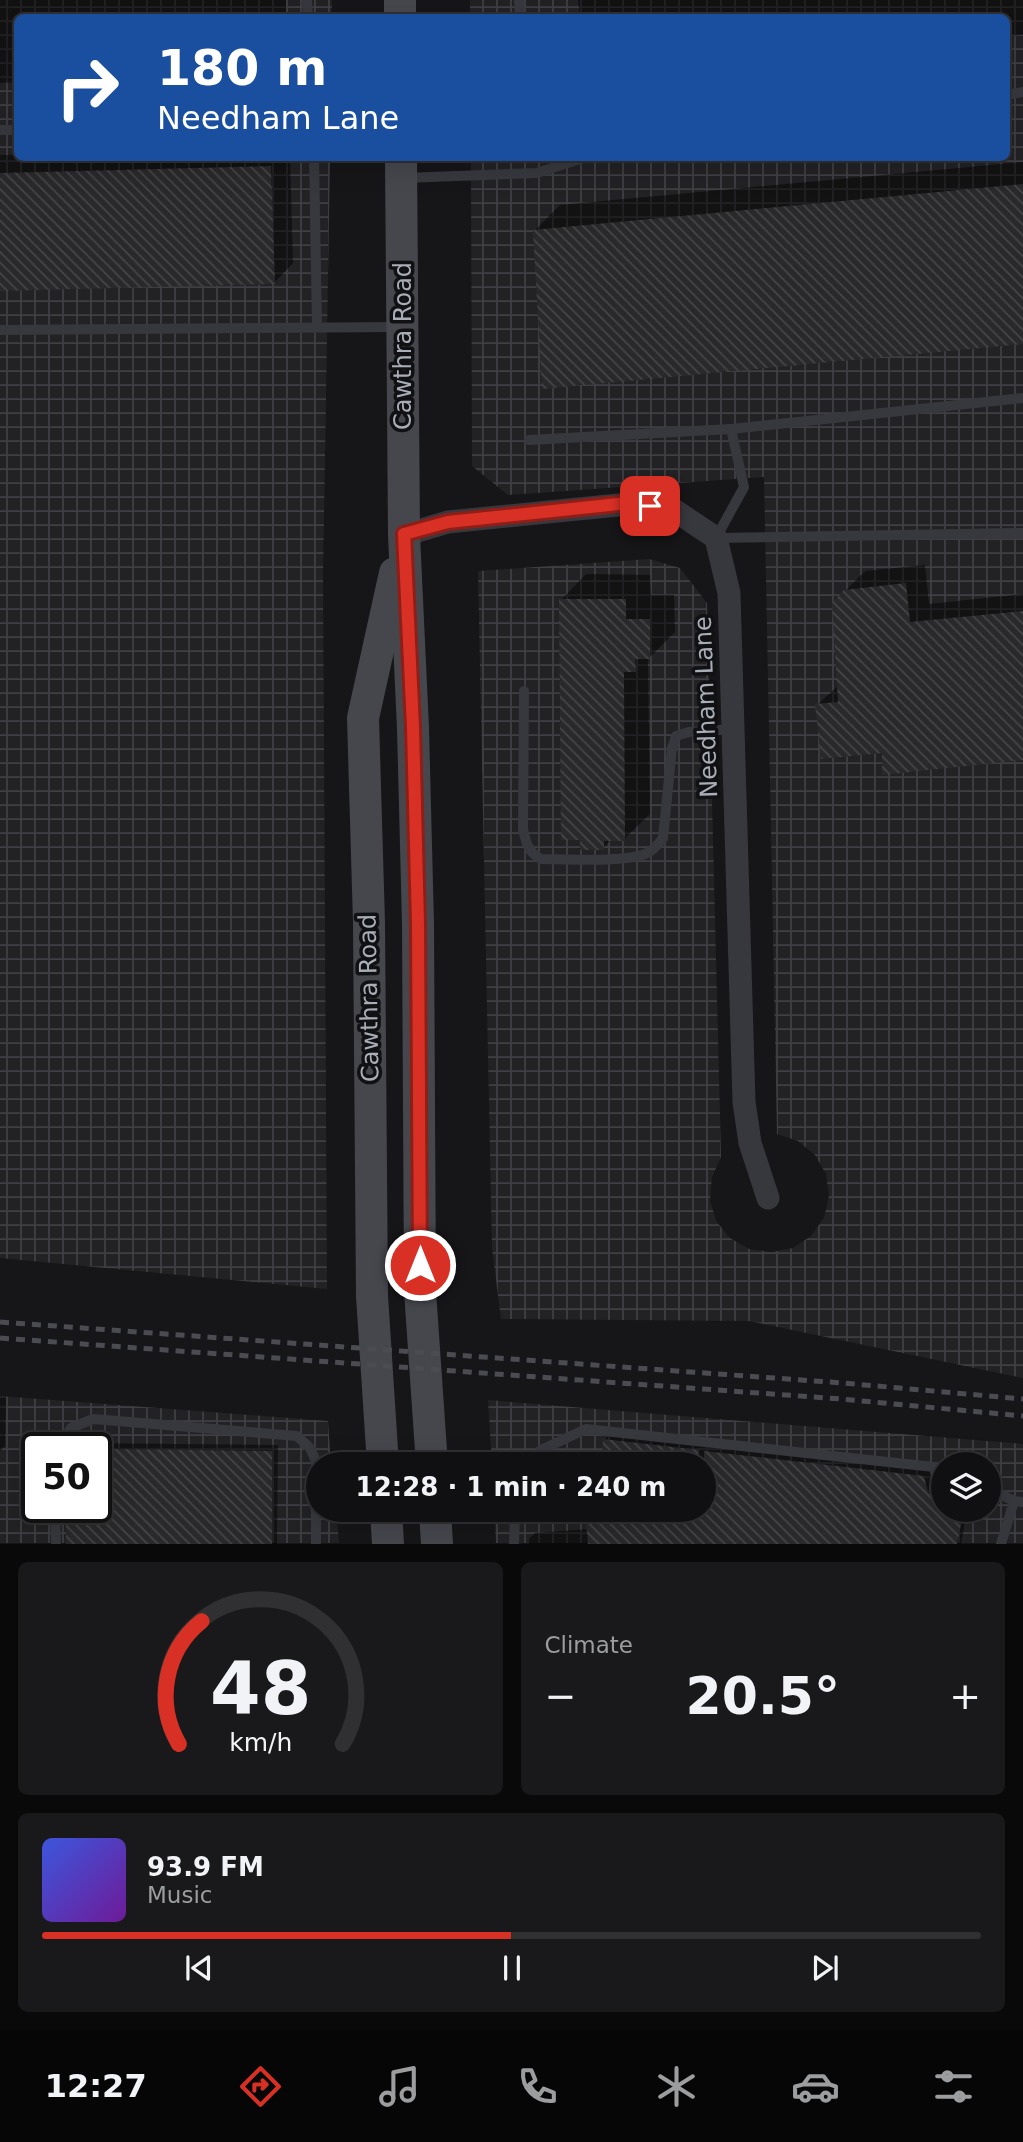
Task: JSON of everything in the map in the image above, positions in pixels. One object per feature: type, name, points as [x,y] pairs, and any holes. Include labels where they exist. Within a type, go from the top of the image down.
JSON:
[{"type":"main road","name":"Cawthra Road","points":[[401,168],[404,534],[418,924],[420,1291],[431,1452]]},
{"type":"main road","name":"Cawthra Road","points":[[382,1452],[372,1296],[369,923],[363,718],[404,534]]},
{"type":"main road","points":[[387,1522],[388,1544]]},
{"type":"main road","points":[[436,1522],[437,1544]]},
{"type":"street","points":[[404,534],[448,522],[628,503],[671,508],[716,538]]},
{"type":"street","name":"Needham Lane","points":[[716,538],[729,593],[744,1102],[750,1143],[768,1198]]},
{"type":"lane","points":[[314,161],[317,326]]},
{"type":"lane","points":[[401,168],[537,173],[574,161]]},
{"type":"lane","points":[[0,330],[402,327]]},
{"type":"lane","points":[[529,440],[731,429],[1023,398]]},
{"type":"lane","points":[[731,429],[744,487],[716,538],[1023,533]]},
{"type":"lane","points":[[524,691],[523,829],[526,845],[532,854],[541,859],[626,858],[645,854],[657,846],[663,838],[671,748],[676,737],[689,732],[733,729]]},
{"type":"lane","points":[[68,1432],[71,1428],[93,1419],[297,1436],[310,1448],[316,1461],[316,1544]]},
{"type":"lane","points":[[539,1452],[586,1429],[931,1467]]},
{"type":"lane","points":[[1001,1494],[1019,1502],[1001,1544]]},
{"type":"lane","points":[[514,1544],[515,1522]]},
{"type":"lane","points":[[55,1523],[55,1544]]},
{"type":"shaded area","points":[[0,0],[332,0],[331,14],[14,14],[14,161],[330,161],[323,573],[327,1289],[0,1258]]},
{"type":"shaded area","points":[[470,0],[1023,0],[1023,1378],[749,1321],[501,1319],[492,1248],[478,571],[649,559],[680,568],[707,603],[721,1157],[712,1177],[710,1200],[716,1221],[730,1238],[749,1249],[771,1252],[793,1248],[811,1236],[824,1218],[829,1196],[826,1174],[815,1155],[798,1141],[777,1134],[764,477],[508,495],[472,466],[471,161],[1010,161],[1010,14],[470,14]]},
{"type":"shaded area","points":[[0,1396],[328,1421],[330,1452],[306,1452],[306,1522],[337,1522],[339,1543],[0,1543]]},
{"type":"shaded area","points":[[488,1400],[1023,1444],[1023,1543],[496,1543],[495,1522],[716,1522],[716,1452],[491,1452]]},
{"type":"building","points":[[271,166],[275,284],[0,291],[0,173]]},
{"type":"building","points":[[1023,184],[1023,344],[542,389],[533,230]]},
{"type":"building","points":[[906,583],[910,622],[1023,611],[1023,760],[882,775],[882,753],[821,759],[815,704],[838,702],[832,603],[844,590]]},
{"type":"building","points":[[559,599],[626,599],[626,619],[650,619],[650,659],[635,659],[636,672],[624,672],[625,841],[604,841],[604,850],[580,850],[580,840],[561,840]]},
{"type":"building","points":[[603,1439],[699,1450],[699,1452],[602,1452]]},
{"type":"building","points":[[112,1449],[272,1451],[272,1544],[66,1544],[66,1523],[112,1523]]},
{"type":"building","points":[[716,1452],[924,1476],[928,1493],[931,1493],[931,1522],[962,1522],[957,1544],[588,1544],[586,1522],[716,1522]]},
{"type":"railway","points":[[0,1322],[843,1383],[1023,1399]]},
{"type":"railway","points":[[0,1338],[841,1399],[1023,1416]]},
{"type":"route","points":[[420,1265],[418,924],[404,534],[448,522],[628,503],[650,506]]}]
